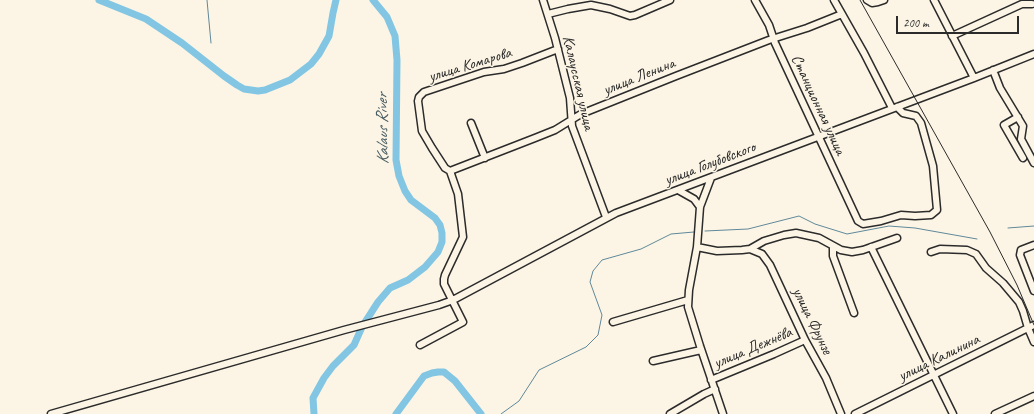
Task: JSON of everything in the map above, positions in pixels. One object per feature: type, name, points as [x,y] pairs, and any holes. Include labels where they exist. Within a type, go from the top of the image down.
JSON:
[{"type":"street","name":"Калаусская улица","points":[[543,0],[558,49],[570,98],[574,132],[606,217]]},
{"type":"street","points":[[548,14],[591,5],[630,16],[636,15],[670,0]]},
{"type":"street","name":"Станционная улица","points":[[755,0],[769,25],[773,39],[858,221],[863,224],[901,216],[931,215],[936,210],[933,166],[921,123],[916,116],[903,113],[894,108]]},
{"type":"street","points":[[834,0],[894,108]]},
{"type":"street","points":[[870,1],[884,0]]},
{"type":"street","points":[[934,0],[974,78]]},
{"type":"street","points":[[952,36],[1022,4],[1032,4]]},
{"type":"street","name":"улица Ленина","points":[[450,171],[555,130],[572,119],[676,76],[842,14]]},
{"type":"street","name":"улица Комарова","points":[[420,345],[463,322],[444,284],[445,275],[463,237],[458,194],[450,171],[445,168],[422,131],[418,101],[421,94],[484,72],[522,63],[558,49]]},
{"type":"street","name":"улица Голубовского","points":[[51,414],[453,300],[606,217],[1034,54]]},
{"type":"street","points":[[993,70],[1000,88],[1023,126],[1021,139],[1034,163]]},
{"type":"street","points":[[1018,117],[1004,126],[1022,158]]},
{"type":"street","points":[[471,123],[485,158]]},
{"type":"street","points":[[1014,143],[1021,139]]},
{"type":"street","points":[[711,178],[700,207],[698,247],[688,300],[689,312],[723,414]]},
{"type":"street","points":[[678,190],[694,199],[700,207]]},
{"type":"street","points":[[698,247],[718,251],[750,249],[764,240],[784,234],[796,233],[819,238],[841,250],[852,252],[871,248],[897,238]]},
{"type":"street","points":[[750,249],[762,254],[761,249],[764,240]]},
{"type":"street","points":[[1034,245],[1021,250],[1020,255],[1034,291]]},
{"type":"street","points":[[833,246],[833,256],[854,313]]},
{"type":"street","points":[[871,248],[953,414]]},
{"type":"street","points":[[931,252],[940,249],[968,250],[976,254],[986,268],[1003,283],[1019,302],[1031,327],[1034,342]]},
{"type":"street","name":"улица Фрунзе","points":[[762,254],[773,271],[804,340],[826,378],[841,414]]},
{"type":"street","points":[[613,322],[688,300]]},
{"type":"street","name":"улица Калинина","points":[[855,414],[1031,327]]},
{"type":"street","name":"улица Дежнёва","points":[[711,380],[804,340]]},
{"type":"street","points":[[653,361],[701,350]]},
{"type":"street","name":"улица Дежнёва","points":[[670,414],[715,389]]},
{"type":"street","points":[[995,414],[1034,396]]},
{"type":"waterway","name":"Kalaus River","points":[[99,0],[146,19],[182,43],[237,85],[244,89],[258,91],[265,90],[290,80],[311,64],[319,54],[329,36],[336,0]]},
{"type":"waterway","points":[[207,0],[211,43]]},
{"type":"waterway","name":"Kalaus River","points":[[314,414],[313,398],[324,378],[333,366],[354,345],[362,327],[378,302],[390,288],[408,280],[425,267],[438,252],[442,242],[440,225],[435,218],[411,200],[405,191],[399,176],[396,160],[397,60],[395,36],[387,17],[373,0]]},
{"type":"waterway","points":[[705,231],[748,229],[799,216],[815,224],[847,234],[889,226],[915,228],[977,239]]},
{"type":"waterway","points":[[1008,228],[1034,226]]},
{"type":"waterway","points":[[501,414],[519,401],[539,370],[586,347],[598,335],[602,315],[590,282],[593,271],[602,260],[641,249],[671,234],[694,232]]},
{"type":"waterway","name":"Kalaus River","points":[[396,414],[424,376],[438,372],[444,372],[455,381],[481,414]]},
{"type":"railway","points":[[860,0],[990,232],[1017,285],[1034,325]]}]
